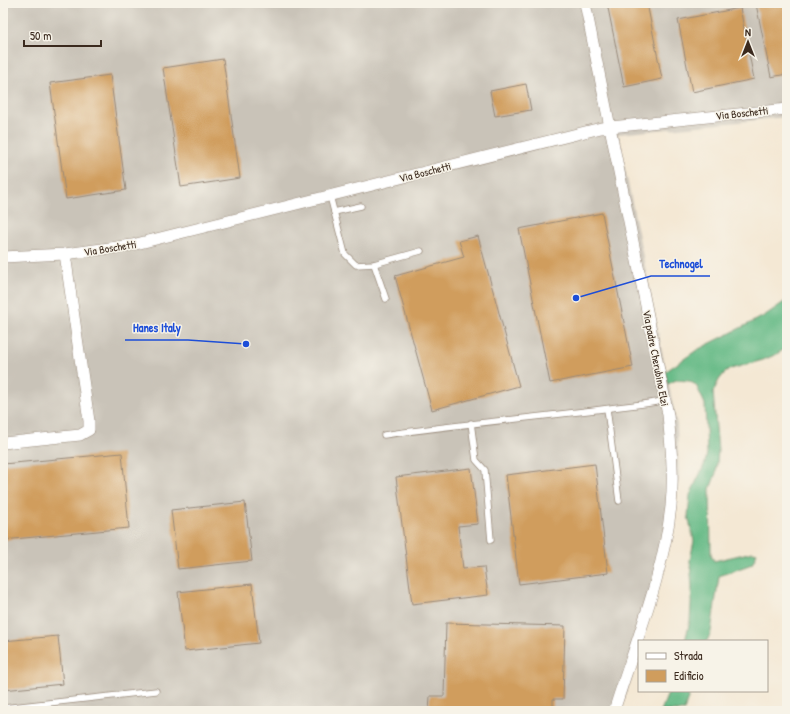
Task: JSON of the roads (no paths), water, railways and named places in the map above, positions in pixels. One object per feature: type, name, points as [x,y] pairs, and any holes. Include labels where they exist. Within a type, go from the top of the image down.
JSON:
[{"type":"street","name":"Via padre Cherubino Elzi","points":[[585,3],[668,415],[672,448],[672,476],[666,535],[658,572],[614,711]]},
{"type":"street","name":"Via Boschetti","points":[[3,257],[65,254],[132,245],[610,127],[787,109]]},
{"type":"street","points":[[3,443],[80,435],[89,430],[89,421],[65,254]]},
{"type":"lane","points":[[330,196],[345,254],[356,265],[374,264],[421,251]]},
{"type":"lane","points":[[334,212],[361,206]]},
{"type":"lane","points":[[374,264],[386,299]]},
{"type":"lane","points":[[384,435],[471,423],[607,409],[657,402],[664,399]]},
{"type":"lane","points":[[607,409],[619,501]]},
{"type":"lane","points":[[471,423],[476,460],[485,470],[491,540]]},
{"type":"lane","points":[[3,708],[156,691]]},
{"type":"lane","points":[[42,704],[43,711]]},
{"type":"place","name":"Technogel","points":[[576,298]]},
{"type":"place","name":"Hanes Italy","points":[[246,344]]}]
